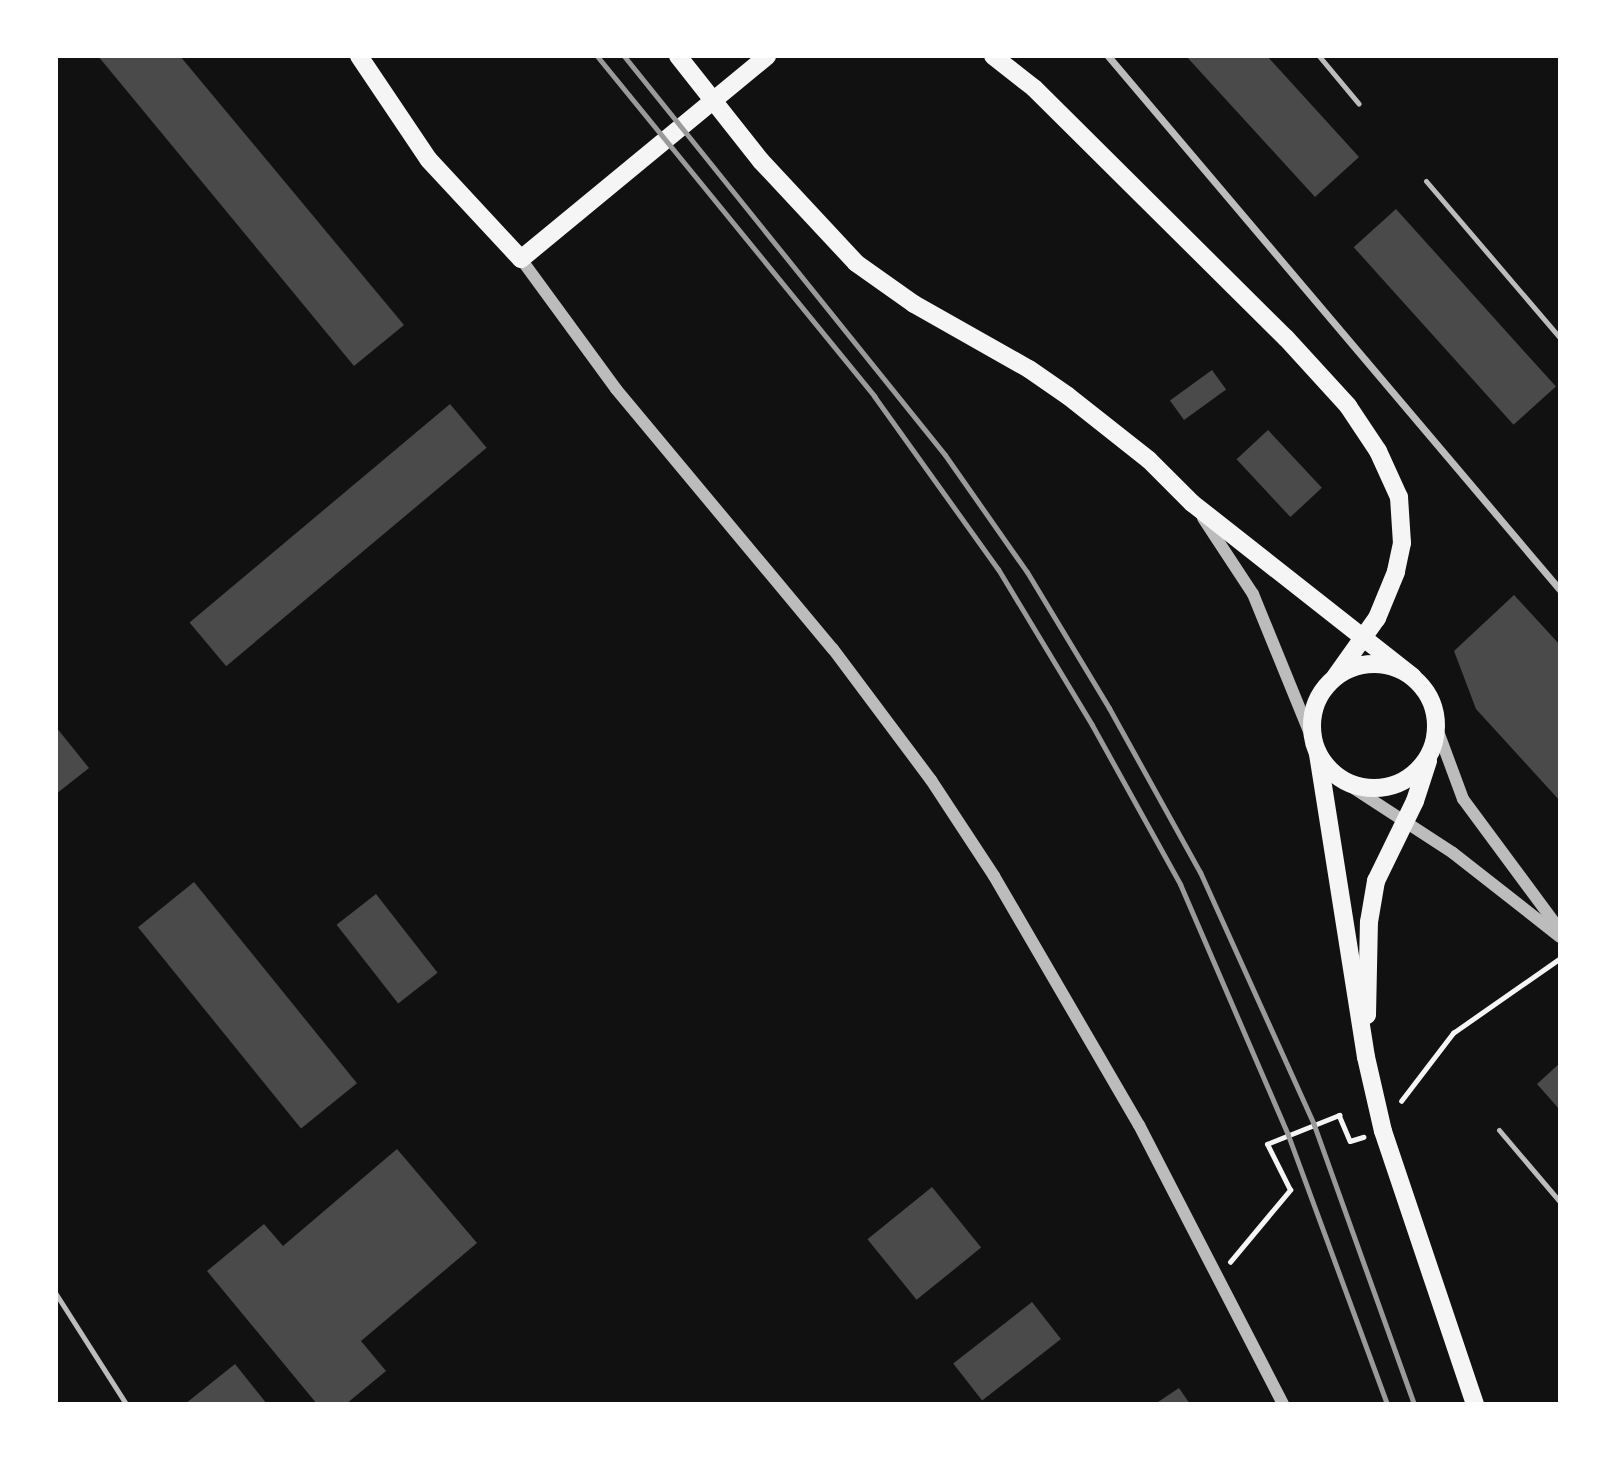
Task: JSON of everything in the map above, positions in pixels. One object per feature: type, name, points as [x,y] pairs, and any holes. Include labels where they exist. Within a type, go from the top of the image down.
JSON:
[{"type":"main road","points":[[359,56],[429,160],[521,259],[767,56]]},
{"type":"main road","points":[[678,56],[761,161],[856,263],[914,304],[1048,383],[1149,460],[1192,503],[1365,637],[1413,677],[1430,699],[1436,726],[1430,755],[1415,801],[1402,821],[1379,871],[1369,922],[1366,1057]]},
{"type":"main road","points":[[993,56],[1034,89],[1286,338],[1348,406],[1378,451],[1399,497],[1402,543],[1396,572],[1365,637],[1314,706],[1315,748],[1366,1057],[1383,1131],[1475,1404]]},
{"type":"main road","points":[[1335,677],[1374,664],[1413,677]]},
{"type":"main road","points":[[1315,748],[1338,778],[1352,785],[1382,788],[1410,777],[1430,755]]},
{"type":"street","points":[[1108,56],[1560,590]]},
{"type":"street","points":[[521,259],[616,389],[833,649],[931,780],[995,876],[1139,1125],[1283,1404]]},
{"type":"street","points":[[1192,503],[1253,594],[1315,748]]},
{"type":"street","points":[[1436,726],[1463,799],[1560,931]]},
{"type":"street","points":[[1338,778],[1452,853],[1560,937]]},
{"type":"lane","points":[[1319,56],[1359,104]]},
{"type":"lane","points":[[1426,181],[1560,338]]},
{"type":"lane","points":[[1499,1130],[1560,1202]]},
{"type":"lane","points":[[56,1294],[125,1404]]},
{"type":"path","points":[[1403,1113],[1400,1102],[1453,1033],[1560,958]]},
{"type":"path","points":[[1217,1277],[1290,1190],[1267,1144],[1339,1115],[1350,1142]]},
{"type":"building","points":[[98,56],[180,56],[404,325],[354,366]]},
{"type":"building","points":[[1186,56],[1267,56],[1359,157],[1315,197]]},
{"type":"building","points":[[1396,209],[1556,387],[1514,425],[1354,247]]},
{"type":"building","points":[[1212,370],[1226,389],[1184,420],[1170,401]]},
{"type":"building","points":[[450,404],[487,448],[226,666],[190,623]]},
{"type":"building","points":[[1268,430],[1322,488],[1290,517],[1237,459]]},
{"type":"building","points":[[1514,595],[1560,645],[1560,801],[1476,709],[1454,651]]},
{"type":"building","points":[[56,727],[89,768],[56,794]]},
{"type":"building","points":[[194,882],[357,1083],[301,1129],[138,927]]},
{"type":"building","points":[[376,894],[438,973],[398,1004],[337,925]]},
{"type":"building","points":[[1560,1063],[1560,1110],[1537,1084]]},
{"type":"building","points":[[397,1149],[477,1243],[361,1341],[386,1371],[346,1404],[317,1404],[207,1271],[264,1224],[283,1246]]},
{"type":"building","points":[[932,1187],[981,1248],[917,1300],[867,1239]]},
{"type":"building","points":[[1032,1302],[1061,1339],[982,1401],[953,1364]]},
{"type":"building","points":[[235,1364],[267,1404],[185,1404]]},
{"type":"building","points":[[1179,1388],[1190,1404],[1155,1404]]},
{"type":"railway","points":[[597,56],[874,396],[998,569],[1092,725],[1180,884],[1288,1135],[1387,1404]]},
{"type":"railway","points":[[624,56],[945,455],[1027,572],[1109,708],[1200,872],[1314,1125],[1414,1404]]}]
